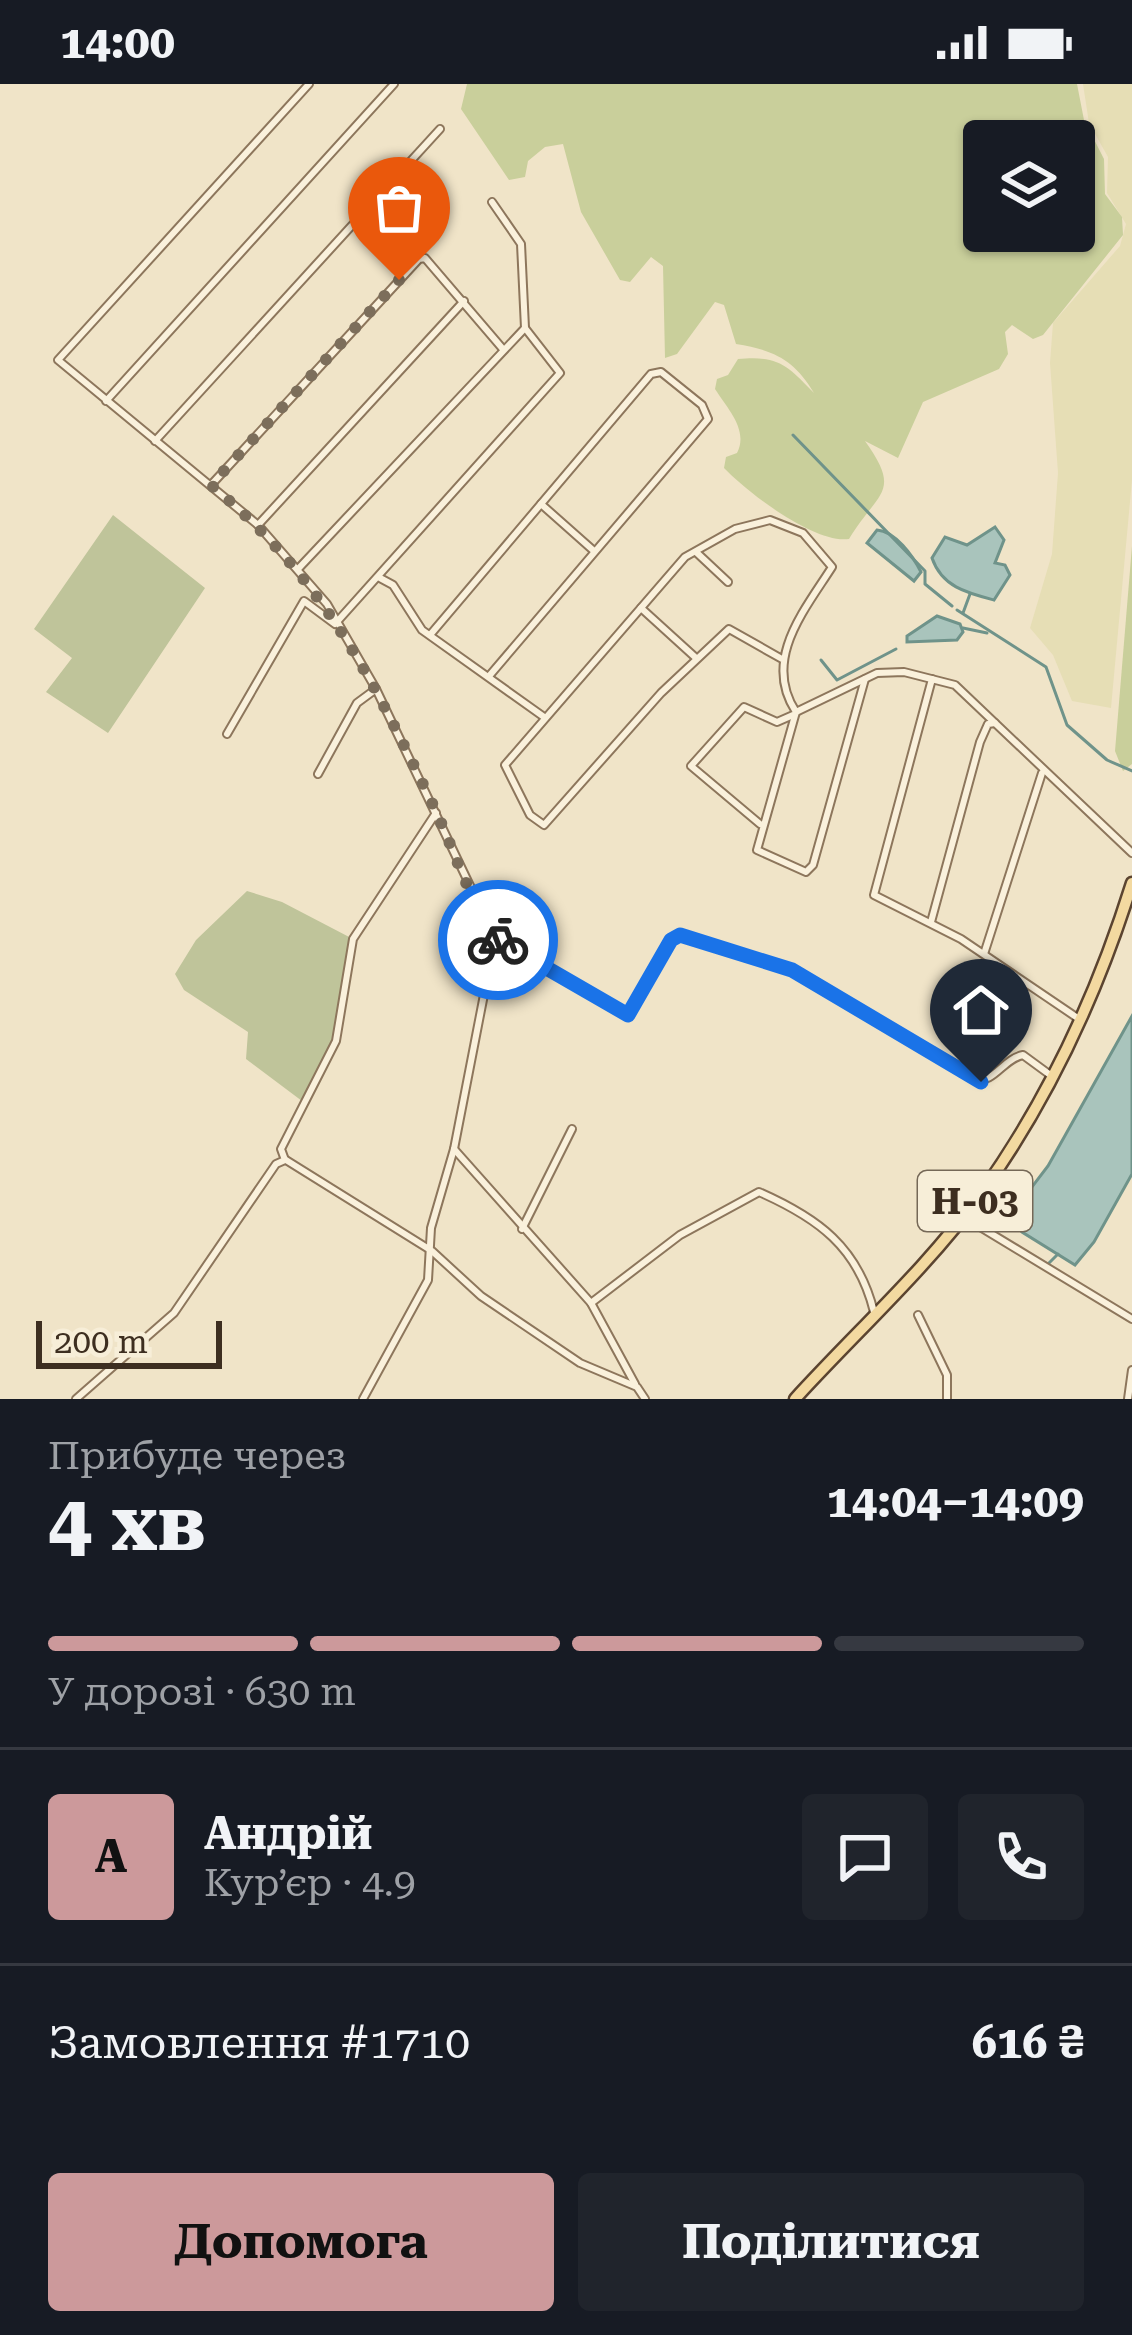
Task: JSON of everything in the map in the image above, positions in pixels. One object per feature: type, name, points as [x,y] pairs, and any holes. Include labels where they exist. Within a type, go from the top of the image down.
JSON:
[{"type":"main road","name":"Н-03","points":[[795,1399],[962,1216],[1053,1077],[1082,1021],[1132,883]]},
{"type":"street","points":[[309,84],[96,314],[58,360],[60,367],[211,485],[258,525],[298,569],[376,689],[495,938],[628,1015],[671,940],[680,935],[792,970],[974,1080],[992,1077],[1008,1058],[1023,1055],[1053,1077]]},
{"type":"street","points":[[106,402],[394,84]]},
{"type":"street","points":[[155,441],[440,129]]},
{"type":"street","points":[[335,624],[560,373],[525,328],[521,244],[492,202]]},
{"type":"street","points":[[211,485],[399,280],[425,258],[502,348]]},
{"type":"street","points":[[258,525],[464,301]]},
{"type":"street","points":[[298,569],[525,328]]},
{"type":"street","points":[[430,635],[651,374],[661,372],[709,411],[490,675]]},
{"type":"street","points":[[541,504],[594,551]]},
{"type":"street","points":[[782,659],[736,629],[696,658],[540,826],[505,765],[640,607],[695,552],[746,525],[770,520],[803,533],[831,561],[782,659],[784,689],[796,712]]},
{"type":"street","points":[[695,552],[728,582]]},
{"type":"street","points":[[380,578],[393,585],[430,635],[544,717]]},
{"type":"street","points":[[227,734],[304,602],[335,624]]},
{"type":"street","points":[[640,607],[696,658]]},
{"type":"street","points":[[785,722],[796,712],[891,671],[955,685],[998,723],[1042,773],[1078,797],[1132,854]]},
{"type":"street","points":[[796,712],[761,824],[760,855],[811,871],[866,679]]},
{"type":"street","points":[[932,679],[874,895],[984,954],[1082,1021]]},
{"type":"street","points":[[318,774],[358,704],[376,689]]},
{"type":"street","points":[[761,824],[691,766],[747,705],[785,722]]},
{"type":"street","points":[[785,722],[786,732]]},
{"type":"street","points":[[931,922],[980,742],[988,724],[998,723]]},
{"type":"street","points":[[984,954],[1042,773]]},
{"type":"street","points":[[436,813],[352,939],[336,1041],[281,1149],[285,1160],[432,1251],[481,1296],[580,1363],[637,1387]]},
{"type":"street","points":[[363,1399],[428,1280],[431,1228],[454,1149],[495,938]]},
{"type":"street","points":[[522,1229],[572,1129]]},
{"type":"street","points":[[454,1149],[591,1303],[645,1399]]},
{"type":"street","points":[[76,1399],[174,1313],[276,1164],[285,1160]]},
{"type":"street","points":[[591,1303],[680,1235],[759,1192],[816,1220],[837,1238],[868,1288],[874,1312]]},
{"type":"street","points":[[962,1216],[1132,1319]]},
{"type":"street","points":[[918,1315],[947,1375],[947,1399]]},
{"type":"street","points":[[1128,1399],[1132,1370]]},
{"type":"shaded area","points":[[1083,84],[1132,84],[1132,480],[1111,708],[1072,701],[1053,655],[1030,628],[1052,554],[1058,473],[1050,363],[1053,323],[1120,246],[1126,224],[1107,193],[1108,157],[1095,134],[1095,120],[1089,120]]},
{"type":"green space","points":[[467,84],[1077,84],[1084,120],[963,120],[963,252],[1095,252],[1095,141],[1104,159],[1105,194],[1122,217],[1123,235],[1043,335],[1033,339],[1012,325],[1005,332],[1008,354],[999,369],[923,402],[898,458],[865,441],[882,471],[882,491],[849,539],[835,538],[783,515],[724,468],[726,457],[737,453],[740,436],[715,389],[717,379],[728,375],[738,359],[764,359],[789,369],[814,393],[799,373],[773,354],[736,344],[724,305],[715,302],[677,354],[665,358],[663,266],[651,257],[630,282],[620,280],[581,212],[563,144],[545,147],[528,161],[525,177],[509,180],[461,109]]},
{"type":"green space","points":[[113,515],[205,588],[108,733],[46,692],[72,658],[34,629]]},
{"type":"green space","points":[[1132,546],[1132,764],[1123,771],[1115,751]]},
{"type":"green space","points":[[247,891],[282,902],[353,939],[341,1021],[306,1104],[246,1059],[248,1032],[184,990],[175,974],[196,940]]},
{"type":"water","points":[[995,527],[1004,540],[995,563],[1005,565],[1010,575],[994,600],[949,582],[932,558],[945,537],[967,545]]},
{"type":"water","points":[[877,530],[908,552],[921,572],[914,581],[867,543]]},
{"type":"water","points":[[937,616],[960,624],[963,632],[957,640],[907,642],[907,636]]},
{"type":"water","points":[[1132,1016],[1132,1174],[1094,1242],[1075,1265],[1022,1232],[1009,1217],[1048,1166]]},
{"type":"waterway","points":[[793,435],[925,571],[925,584],[952,606]]},
{"type":"waterway","points":[[963,613],[970,594]]},
{"type":"waterway","points":[[957,610],[1046,667],[1067,725],[1107,760],[1132,771]]},
{"type":"waterway","points":[[963,628],[987,633]]},
{"type":"waterway","points":[[821,660],[837,680],[896,649]]},
{"type":"waterway","points":[[1049,1263],[1058,1254]]},
{"type":"way so far","points":[[399,280],[211,485],[258,525],[327,604],[376,689],[498,940]]},
{"type":"route","points":[[498,940],[628,1015],[634,1013],[671,940],[680,935],[792,970],[981,1082]]}]
